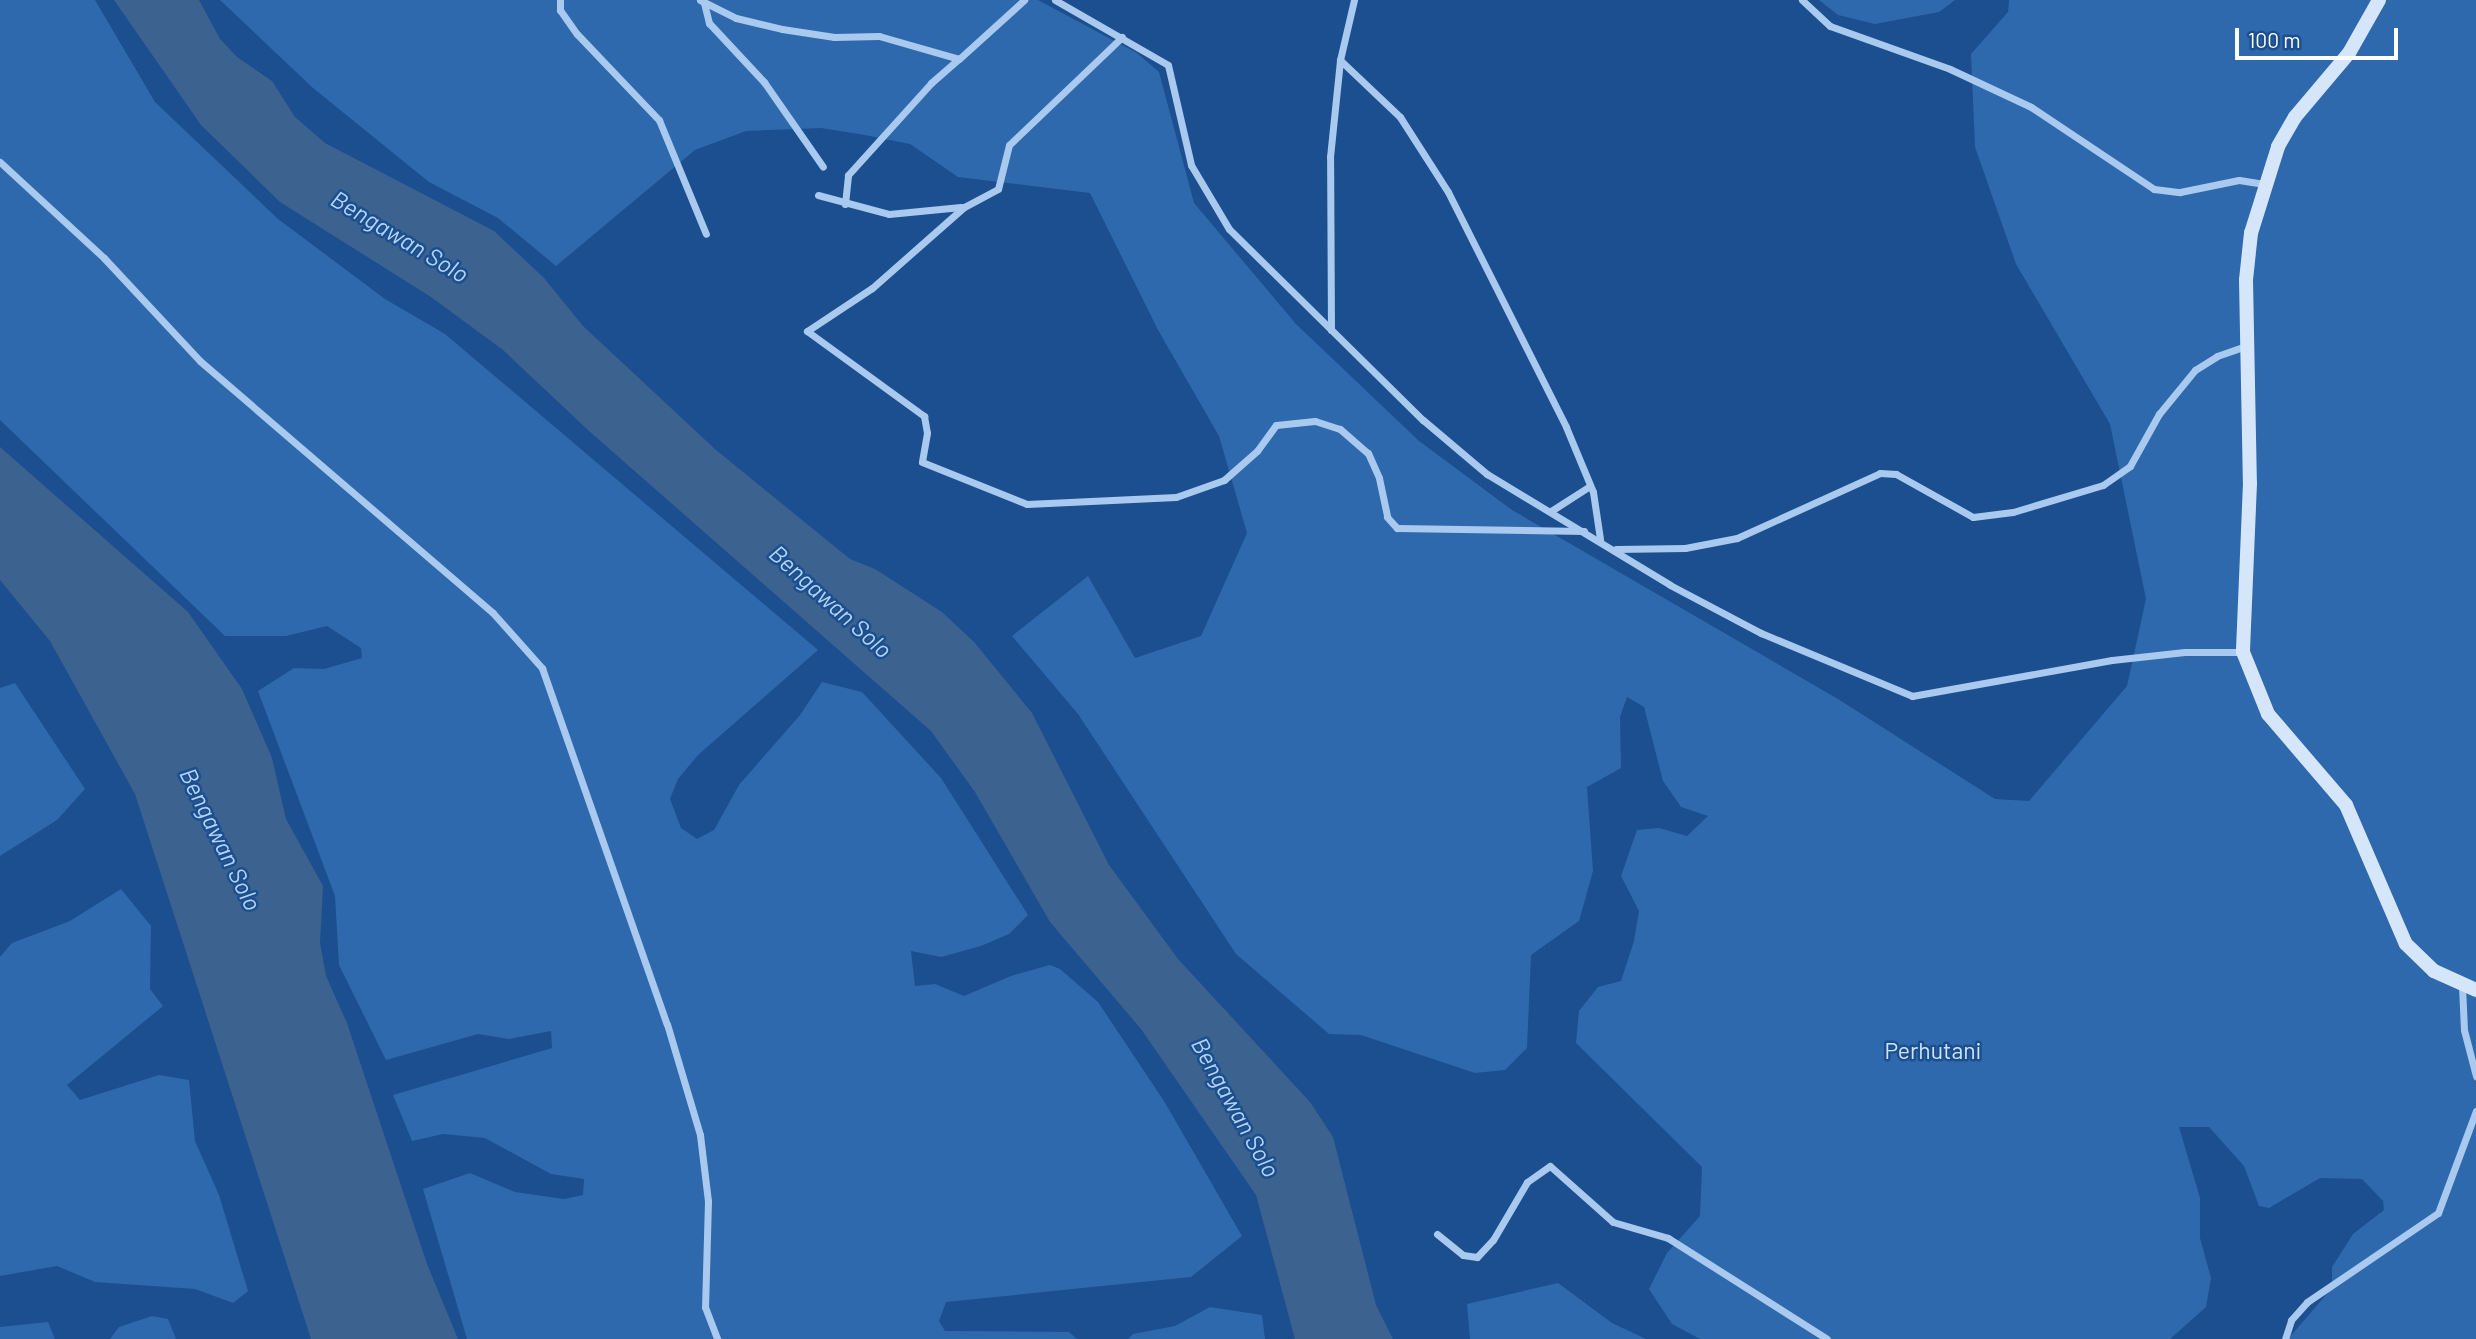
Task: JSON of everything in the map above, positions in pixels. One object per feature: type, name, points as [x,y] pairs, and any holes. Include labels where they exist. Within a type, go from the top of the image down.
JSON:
[{"type":"street","points":[[560,0],[561,10],[577,34],[659,120],[686,196],[706,234]]},
{"type":"street","points":[[845,204],[848,175],[931,83],[1024,0]]},
{"type":"street","points":[[1055,0],[1168,65],[1191,165],[1223,220],[1453,449],[1551,512],[1732,619],[1912,696],[2112,660],[2185,652],[2243,652]]},
{"type":"street","points":[[1331,330],[1330,157],[1340,60],[1354,0]]},
{"type":"street","points":[[1802,0],[1830,26],[1950,69],[2031,107],[2154,189],[2180,192],[2239,180],[2263,184]]},
{"type":"street","points":[[2379,0],[2349,53],[2291,123],[2263,184],[2251,233],[2246,280],[2250,483],[2243,652],[2252,683],[2274,724],[2346,805],[2406,944],[2434,971],[2469,988],[2464,1030],[2476,1076]]},
{"type":"street","points":[[702,1],[736,18],[782,29],[834,37],[879,36],[959,58]]},
{"type":"street","points":[[702,1],[709,23],[764,82],[823,167]]},
{"type":"street","points":[[1122,37],[1009,145],[998,190],[964,207],[872,288],[807,332],[924,416],[924,464],[1027,503],[1176,497],[1224,480],[1257,451],[1276,425],[1315,421],[1340,429],[1368,453],[1387,517],[1397,528],[1586,531]]},
{"type":"street","points":[[1340,60],[1400,117],[1448,192],[1498,297],[1535,362],[1590,486],[1600,539]]},
{"type":"street","points":[[0,162],[104,258],[200,361],[428,555],[512,631],[542,668],[602,832],[700,1135],[708,1201],[705,1307],[717,1339]]},
{"type":"street","points":[[818,195],[845,204],[908,215],[964,207]]},
{"type":"street","points":[[1616,549],[1685,548],[1737,538],[1880,473],[1896,474],[1952,508],[1982,517],[2103,485],[2130,466],[2159,414],[2195,370],[2217,356],[2249,345]]},
{"type":"street","points":[[1551,512],[1590,486]]},
{"type":"street","points":[[2285,1339],[2291,1320],[2307,1302],[2438,1213],[2476,1111]]},
{"type":"street","points":[[1437,1234],[1463,1255],[1477,1257],[1493,1240],[1527,1182],[1550,1167],[1613,1222],[1668,1238],[1827,1339]]},
{"type":"green space","points":[[0,0],[95,0],[155,102],[278,219],[385,299],[445,334],[818,650],[698,755],[678,779],[670,799],[681,828],[697,839],[714,830],[739,785],[800,715],[822,682],[862,692],[941,778],[1028,915],[1009,934],[981,946],[941,957],[911,951],[915,986],[935,984],[964,996],[1011,976],[1050,965],[1060,969],[1098,1002],[1164,1101],[1242,1236],[1191,1277],[946,1302],[939,1321],[945,1331],[1069,1332],[1077,1339],[467,1339],[423,1189],[470,1173],[515,1192],[564,1199],[583,1195],[584,1179],[551,1174],[485,1138],[443,1134],[412,1141],[393,1095],[552,1048],[551,1031],[509,1039],[478,1034],[386,1060],[339,965],[335,896],[258,691],[294,668],[324,669],[362,658],[361,648],[327,626],[286,636],[225,636],[0,420]]},
{"type":"green space","name":"Perhutani","points":[[220,0],[1038,0],[1137,53],[1159,72],[1194,203],[1296,324],[1419,441],[1512,510],[1838,699],[1995,799],[2029,801],[2127,686],[2146,599],[2110,424],[2016,264],[1975,147],[1971,54],[2008,12],[2009,0],[2476,0],[2476,1339],[2288,1339],[2332,1288],[2332,1267],[2353,1234],[2384,1210],[2383,1201],[2362,1179],[2320,1178],[2269,1208],[2259,1206],[2244,1166],[2209,1127],[2179,1127],[2200,1198],[2200,1238],[2211,1278],[2206,1307],[2170,1339],[1700,1339],[1672,1324],[1649,1289],[1667,1253],[1700,1216],[1702,1167],[1576,1043],[1579,1011],[1598,987],[1621,981],[1634,941],[1639,911],[1621,876],[1637,830],[1659,828],[1687,836],[1708,816],[1681,807],[1663,781],[1644,707],[1627,697],[1620,717],[1621,768],[1587,787],[1593,871],[1579,921],[1531,955],[1527,1048],[1505,1070],[1475,1073],[1361,1035],[1329,1034],[1236,954],[1078,714],[1012,636],[1088,576],[1135,658],[1201,636],[1247,533],[1219,436],[1158,330],[1090,193],[958,177],[910,144],[865,135],[821,128],[746,131],[695,150],[556,266],[498,218],[429,182],[313,88]]},
{"type":"green space","points":[[1819,0],[1955,0],[1939,12],[1875,24],[1838,15]]},
{"type":"green space","points":[[15,683],[85,789],[57,820],[0,856],[0,688]]},
{"type":"green space","points":[[121,889],[151,926],[150,989],[163,1006],[67,1085],[80,1100],[159,1075],[189,1080],[195,1141],[219,1195],[248,1291],[233,1303],[195,1289],[95,1282],[57,1266],[0,1276],[0,957],[12,943],[70,921]]},
{"type":"green space","points":[[1558,1283],[1612,1323],[1646,1339],[1470,1339],[1467,1304]]},
{"type":"green space","points":[[1210,1307],[1262,1315],[1265,1339],[1128,1339],[1133,1334],[1175,1326]]},
{"type":"green space","points":[[152,1316],[168,1319],[176,1339],[110,1339],[119,1327]]},
{"type":"green space","points":[[48,1322],[55,1339],[0,1339],[0,1327]]},
{"type":"water","name":"Bengawan Solo","points":[[114,0],[199,0],[220,39],[237,57],[272,81],[295,117],[325,143],[494,231],[544,278],[583,326],[716,450],[850,559],[875,569],[942,612],[974,642],[1032,713],[1109,865],[1178,959],[1310,1102],[1333,1137],[1376,1305],[1393,1339],[1295,1339],[1256,1195],[1141,1029],[1050,922],[975,792],[931,731],[589,431],[503,350],[431,297],[280,202],[201,125]]},
{"type":"water","name":"Bengawan Solo","points":[[0,447],[188,612],[242,689],[272,758],[286,819],[323,886],[320,943],[326,976],[347,1023],[427,1264],[458,1339],[311,1339],[135,794],[50,641],[0,580]]}]
